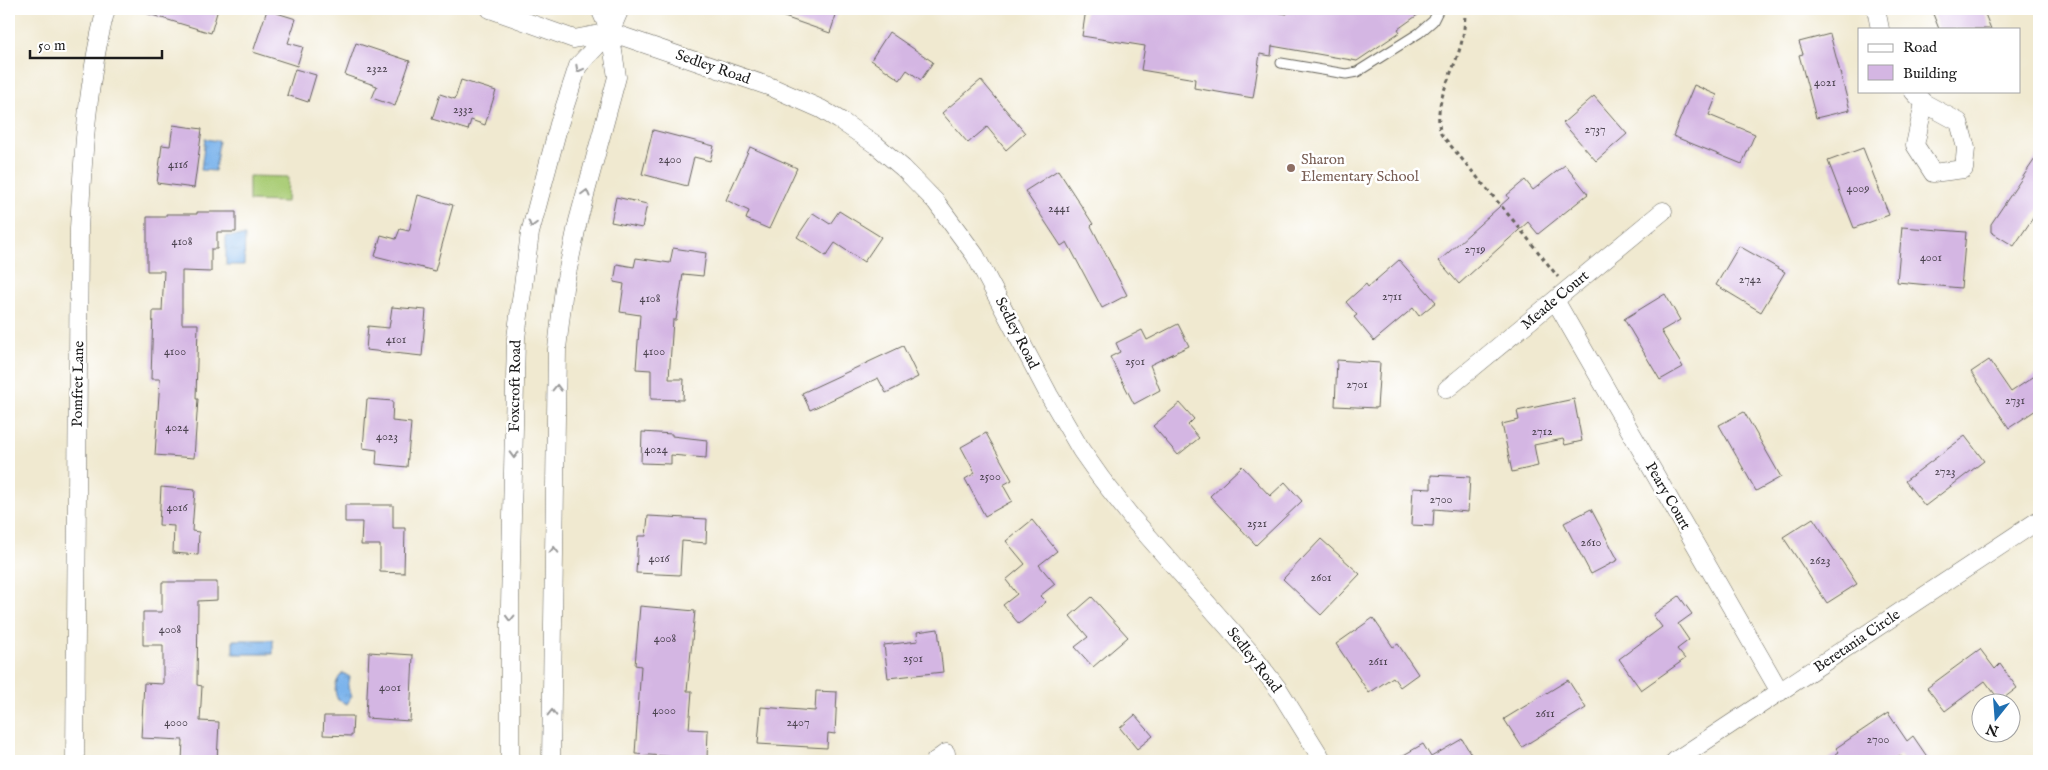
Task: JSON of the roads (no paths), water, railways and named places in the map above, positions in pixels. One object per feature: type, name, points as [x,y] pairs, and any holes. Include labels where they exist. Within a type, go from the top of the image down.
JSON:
[{"type":"street","name":"Pomfret Lane","points":[[75,761],[82,153],[89,93],[106,9]]},
{"type":"street","name":"Sedley Road","points":[[490,9],[574,39],[610,32],[771,87],[821,109],[876,145],[910,175],[936,202],[975,255],[1049,395],[1081,450],[1100,477],[1132,518],[1249,650],[1279,690],[1323,761]]},
{"type":"street","points":[[551,761],[557,349],[564,288],[578,221],[617,77],[610,32],[600,9]]},
{"type":"street","name":"Foxcroft Road","points":[[510,761],[510,619],[516,338],[530,233],[559,124],[578,66],[610,32],[620,9]]},
{"type":"street","points":[[1876,9],[1880,28]]},
{"type":"street","name":"Meade Court","points":[[1447,389],[1663,211]]},
{"type":"street","name":"Peary Court","points":[[1562,295],[1780,692]]},
{"type":"street","name":"Beretania Circle","points":[[1675,761],[2039,520]]},
{"type":"lane","points":[[1281,63],[1346,74],[1357,72],[1419,34],[1433,21],[1439,9]]},
{"type":"water","points":[[205,139],[219,141],[215,171],[201,170]]},
{"type":"water","points":[[226,236],[245,236],[244,265],[226,265]]},
{"type":"water","points":[[233,640],[273,640],[273,654],[233,654]]},
{"type":"water","points":[[343,673],[350,677],[348,688],[352,696],[347,704],[338,700],[335,689]]},
{"type":"place","name":"Sharon Elementary School","points":[[1291,168]]}]
